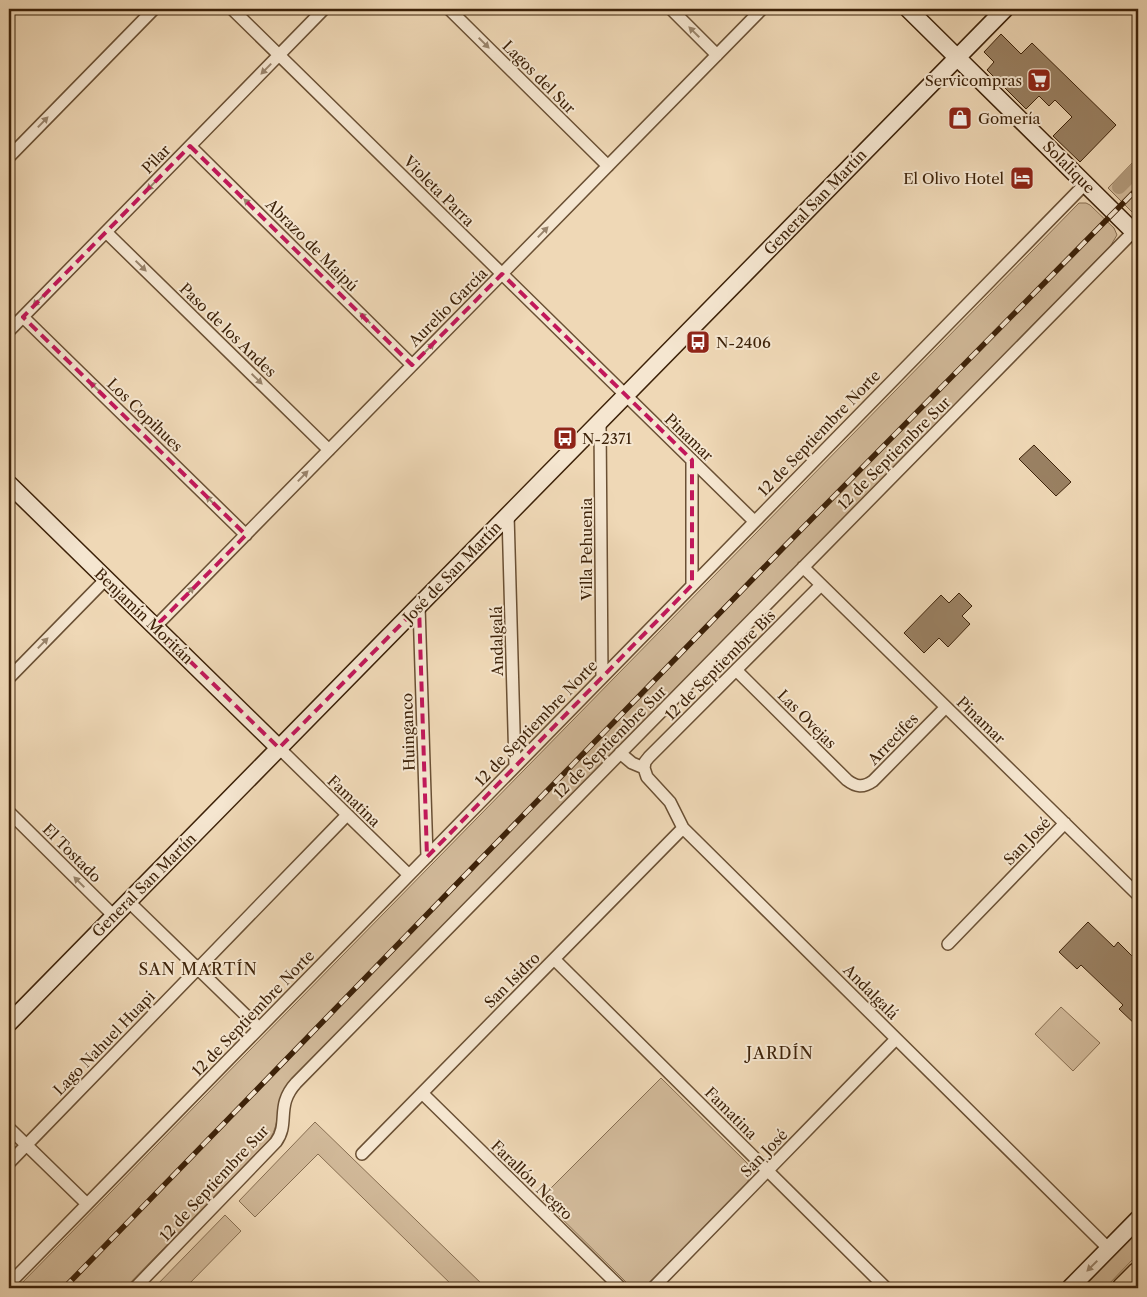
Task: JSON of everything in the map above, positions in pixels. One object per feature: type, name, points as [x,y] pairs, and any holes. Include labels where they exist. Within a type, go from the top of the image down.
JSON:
[{"type":"highway","points":[[1123,1288],[1138,1272]]},
{"type":"main road","name":"Solalique","points":[[908,9],[1136,233]]},
{"type":"main road","name":"General San Martín","points":[[625,396],[1005,9]]},
{"type":"main road","name":"José de San Martín","points":[[279,748],[625,396]]},
{"type":"main road","name":"Benjamín Moritán","points":[[9,484],[279,748]]},
{"type":"main road","name":"General San Martín","points":[[9,1023],[279,748]]},
{"type":"main road","points":[[1070,1288],[1138,1219]]},
{"type":"street","points":[[9,157],[154,9]]},
{"type":"street","name":"Violeta Parra","points":[[232,9],[625,396]]},
{"type":"street","name":"Pilar","points":[[9,331],[324,9]]},
{"type":"street","name":"Lagos del Sur","points":[[449,9],[608,166]]},
{"type":"street","points":[[671,9],[717,54]]},
{"type":"street","name":"Aurelio García","points":[[155,627],[762,9]]},
{"type":"street","name":"Abrazo de Maipú","points":[[190,146],[412,365]]},
{"type":"street","name":"12 de Septiembre Norte","points":[[9,1284],[1086,184]]},
{"type":"street","name":"Paso de los Andes","points":[[106,232],[329,450]]},
{"type":"street","name":"12 de Septiembre Sur","points":[[135,1288],[276,1142],[282,1128],[284,1102],[296,1083],[620,752],[1136,233]]},
{"type":"street","name":"Los Copihues","points":[[23,317],[246,535]]},
{"type":"street","name":"Pinamar","points":[[625,396],[754,521]]},
{"type":"street","name":"Villa Pehuenia","points":[[600,421],[602,678]]},
{"type":"street","points":[[692,460],[692,585]]},
{"type":"street","name":"Andalgalá","points":[[508,514],[515,766]]},
{"type":"street","name":"Pinamar","points":[[803,567],[1138,895]]},
{"type":"street","points":[[9,678],[106,579]]},
{"type":"street","name":"12 de Septiembre Bis","points":[[644,768],[646,760],[821,585]]},
{"type":"street","name":"Huinganco","points":[[419,606],[427,857]]},
{"type":"street","name":"Las Ovejas","points":[[736,670],[847,780],[859,787]]},
{"type":"street","name":"Arrecifes","points":[[859,787],[873,781],[946,707]]},
{"type":"street","name":"Famatina","points":[[279,748],[409,875]]},
{"type":"street","name":"Andalgalá","points":[[620,752],[632,763],[644,768],[647,777],[670,802],[683,828],[1108,1249]]},
{"type":"street","name":"El Tostado","points":[[9,812],[114,916]]},
{"type":"street","name":"Lago Nahuel Huapi","points":[[9,1163],[347,815]]},
{"type":"street","name":"San José","points":[[948,944],[1065,823]]},
{"type":"street","name":"San Isidro","points":[[362,1154],[683,828]]},
{"type":"street","points":[[128,901],[259,1028]]},
{"type":"street","name":"Famatina","points":[[554,959],[886,1288]]},
{"type":"street","name":"San José","points":[[653,1288],[896,1039]]},
{"type":"street","name":"Farallón Negro","points":[[422,1093],[621,1288]]},
{"type":"street","points":[[9,1128],[87,1204]]},
{"type":"highlighted area","points":[[190,146],[412,365],[502,274],[692,460],[692,585],[427,857],[419,606],[279,748],[155,627],[246,535],[23,317]]},
{"type":"shaded area","points":[[1138,157],[1138,218],[1108,188]]},
{"type":"shaded area","points":[[1079,203],[1090,205],[1114,228],[1117,235],[1111,245],[289,1085],[282,1098],[276,1126],[270,1139],[125,1288],[17,1288]]},
{"type":"shaded area","points":[[1061,1007],[1100,1043],[1073,1071],[1035,1034]]},
{"type":"shaded area","points":[[661,1078],[747,1163],[752,1172],[747,1183],[649,1283],[641,1287],[635,1287],[627,1283],[541,1198]]},
{"type":"shaded area","points":[[315,1122],[486,1288],[455,1288],[318,1154],[255,1217],[239,1201]]},
{"type":"shaded area","points":[[225,1215],[241,1231],[185,1288],[154,1288]]},
{"type":"shaded area","points":[[1138,1230],[1138,1254],[1105,1288],[1081,1288]]},
{"type":"building","points":[[1001,34],[1021,54],[1032,43],[1116,125],[1080,162],[1053,136],[1072,117],[1055,100],[1049,106],[1039,96],[1026,109],[987,70],[994,62],[984,52]]},
{"type":"building","points":[[1034,445],[1071,482],[1056,496],[1019,459]]},
{"type":"building","points":[[959,593],[972,606],[962,616],[970,624],[948,647],[939,638],[924,653],[904,633],[941,595],[949,603]]},
{"type":"building","points":[[1088,922],[1114,947],[1118,942],[1138,962],[1138,1027],[1119,1009],[1123,1005],[1081,965],[1077,969],[1059,952]]},
{"type":"waterway","points":[[1119,187],[1138,168]]},
{"type":"railway","points":[[64,1288],[783,548],[1138,188]]},
{"type":"place","name":"Servicompras","points":[[1039,80]]},
{"type":"place","name":"Gomería","points":[[960,118]]},
{"type":"place","name":"El Olivo Hotel","points":[[1022,178]]},
{"type":"place","name":"N-2406","points":[[698,342]]},
{"type":"place","name":"N-2371","points":[[565,438]]},
{"type":"district","name":"SAN MARTÍN","points":[[198,969]]},
{"type":"district","name":"JARDÍN","points":[[780,1053]]}]
